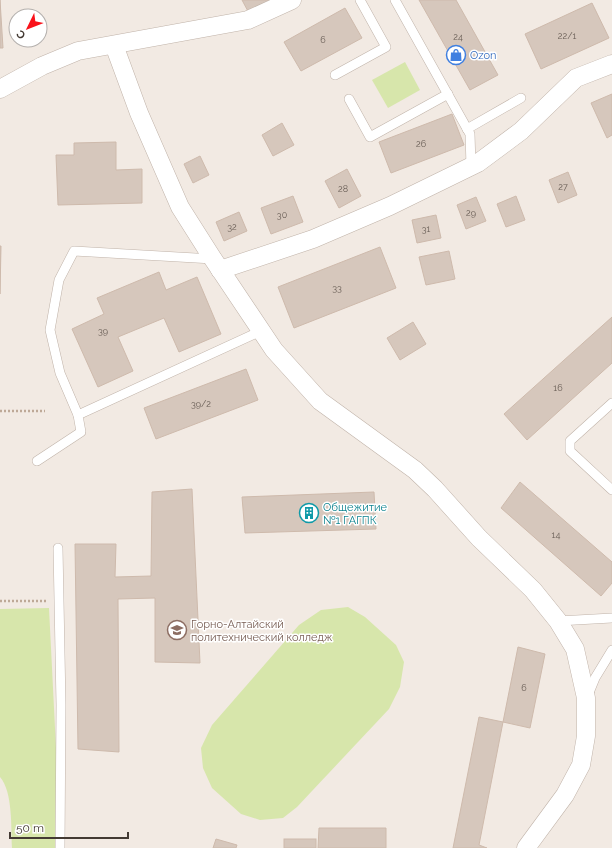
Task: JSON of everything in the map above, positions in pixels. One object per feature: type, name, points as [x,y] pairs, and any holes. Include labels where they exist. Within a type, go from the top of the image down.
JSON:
[{"type":"street","points":[[0,89],[42,66],[78,51],[248,20],[292,0]]},
{"type":"street","points":[[114,45],[139,113],[180,207],[216,265],[274,350],[320,401],[425,480],[479,538],[533,590],[558,621],[575,649],[586,698],[586,736],[581,765],[565,795],[526,848]]},
{"type":"street","points":[[216,265],[313,239],[390,206],[471,166],[521,131],[576,78],[612,64]]},
{"type":"lane","points":[[335,75],[386,47],[360,0]]},
{"type":"lane","points":[[395,0],[470,134],[471,166]]},
{"type":"lane","points":[[349,99],[370,137],[448,94]]},
{"type":"lane","points":[[467,129],[521,98]]},
{"type":"lane","points":[[37,461],[81,432],[78,415],[60,373],[50,330],[59,280],[74,251],[216,265]]},
{"type":"lane","points":[[78,415],[261,331]]},
{"type":"lane","points":[[612,403],[570,441],[570,451],[612,490]]},
{"type":"lane","points":[[58,548],[61,705],[60,848]]},
{"type":"lane","points":[[558,621],[612,618]]},
{"type":"lane","points":[[586,698],[595,678],[612,650]]},
{"type":"path","points":[[0,411],[45,411]]},
{"type":"path","points":[[0,600],[59,601]]},
{"type":"green space","points":[[405,62],[420,90],[388,108],[372,80]]},
{"type":"green space","points":[[348,607],[365,617],[396,645],[404,662],[400,687],[389,709],[297,807],[283,818],[260,820],[241,814],[212,788],[203,768],[201,748],[212,725],[299,625],[321,610]]},
{"type":"green space","points":[[49,608],[61,848],[12,848],[9,801],[4,784],[0,777],[0,609]]},
{"type":"building","points":[[0,0],[3,48],[0,48]]},
{"type":"building","points":[[242,0],[277,0],[250,15]]},
{"type":"building","points":[[419,0],[456,0],[498,75],[470,90]]},
{"type":"building","points":[[592,3],[609,38],[541,69],[525,34]]},
{"type":"building","points":[[345,8],[362,38],[301,71],[284,42]]},
{"type":"building","points":[[612,94],[612,135],[607,138],[591,103]]},
{"type":"building","points":[[452,114],[464,145],[391,173],[379,142]]},
{"type":"building","points":[[282,123],[294,145],[273,156],[262,135]]},
{"type":"building","points":[[116,142],[116,170],[142,169],[142,203],[58,205],[56,155],[74,155],[74,143]]},
{"type":"building","points":[[200,156],[209,175],[193,183],[184,164]]},
{"type":"building","points":[[347,169],[361,196],[339,208],[325,181]]},
{"type":"building","points":[[568,172],[577,195],[558,203],[549,180]]},
{"type":"building","points":[[293,196],[303,222],[271,234],[261,208]]},
{"type":"building","points":[[516,196],[525,220],[506,227],[497,204]]},
{"type":"building","points":[[476,197],[486,221],[466,229],[457,205]]},
{"type":"building","points":[[239,212],[247,231],[224,241],[216,222]]},
{"type":"building","points":[[436,215],[441,238],[417,243],[412,220]]},
{"type":"building","points":[[0,246],[1,246],[0,294]]},
{"type":"building","points":[[380,247],[396,288],[294,328],[278,287]]},
{"type":"building","points":[[449,251],[455,279],[426,285],[419,257]]},
{"type":"building","points":[[159,272],[166,290],[197,277],[221,334],[179,352],[164,318],[118,337],[133,371],[98,387],[72,329],[104,314],[97,298]]},
{"type":"building","points":[[612,317],[612,363],[527,440],[504,414]]},
{"type":"building","points":[[413,322],[426,344],[400,360],[387,338]]},
{"type":"building","points":[[246,369],[258,400],[156,439],[144,408]]},
{"type":"building","points":[[520,482],[612,562],[612,583],[601,596],[501,508]]},
{"type":"building","name":"Горно-Алтайский политехнический колледж","points":[[192,489],[200,663],[155,662],[155,598],[118,599],[119,752],[78,749],[75,544],[116,544],[115,577],[151,576],[152,492]]},
{"type":"building","name":"Общежитие №1 ГАГПК","points":[[374,492],[376,529],[245,533],[242,497]]},
{"type":"building","points":[[518,647],[545,654],[530,728],[503,722]]},
{"type":"building","points":[[479,717],[503,722],[479,845],[487,848],[453,848]]},
{"type":"building","points":[[319,828],[386,828],[386,848],[318,848]]},
{"type":"building","points":[[216,839],[237,845],[236,848],[213,848]]},
{"type":"building","points":[[284,839],[316,839],[316,848],[284,848]]},
{"type":"place","name":"Ozon","points":[[456,55]]},
{"type":"place","name":"Общежитие №1 ГАГПК","points":[[309,513]]},
{"type":"place","name":"Горно-Алтайский политехнический колледж","points":[[177,630]]}]
